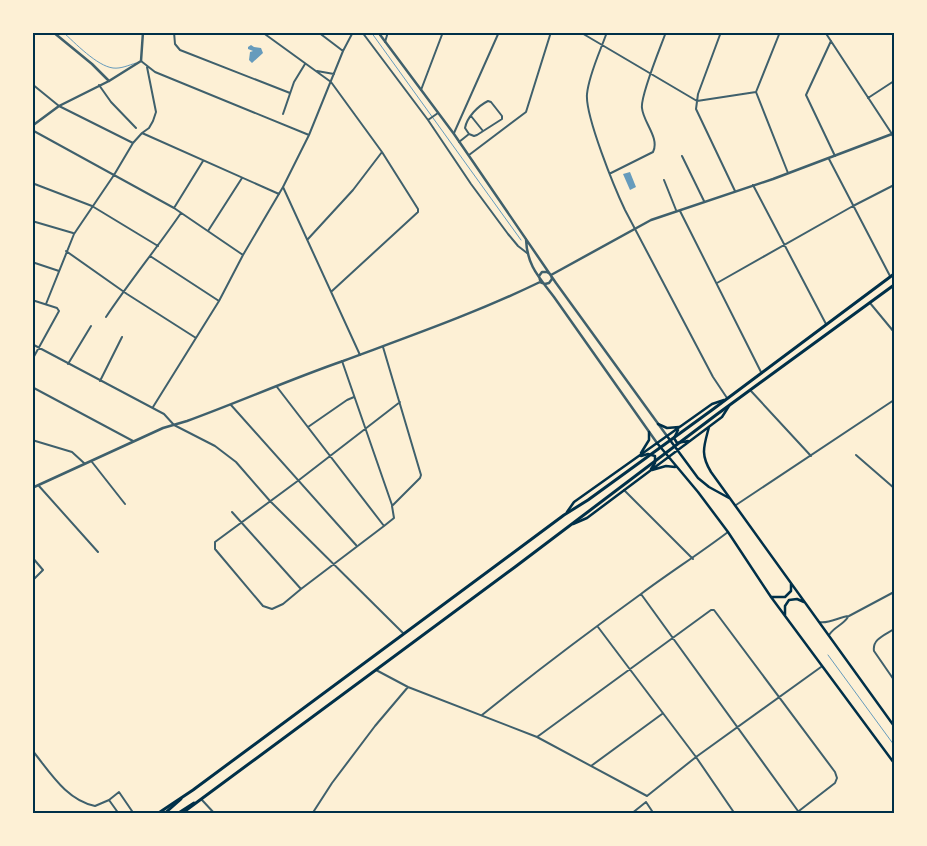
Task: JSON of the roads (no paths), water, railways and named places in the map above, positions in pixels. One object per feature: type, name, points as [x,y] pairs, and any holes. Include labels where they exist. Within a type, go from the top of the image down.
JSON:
[{"type":"main road","points":[[164,814],[193,790],[403,633],[712,410],[894,274]]},
{"type":"main road","points":[[178,814],[376,670],[572,525],[593,507],[716,415],[894,285]]},
{"type":"main road","points":[[564,515],[574,502],[712,404],[725,399]]},
{"type":"main road","points":[[572,525],[587,518],[709,427],[722,417],[729,406]]},
{"type":"main road","points":[[658,424],[669,428],[680,427]]},
{"type":"main road","points":[[680,427],[674,438],[675,441],[678,443],[691,440]]},
{"type":"main road","points":[[709,427],[703,456],[711,472],[894,726]]},
{"type":"main road","points":[[637,458],[649,443],[649,432]]},
{"type":"main road","points":[[667,436],[698,478],[730,499]]},
{"type":"main road","points":[[657,443],[728,532],[771,597],[894,761]]},
{"type":"main road","points":[[637,458],[648,454],[655,456],[655,462],[648,472]]},
{"type":"main road","points":[[648,472],[666,466],[677,467]]},
{"type":"main road","points":[[771,597],[785,597],[791,591],[790,582]]},
{"type":"main road","points":[[786,617],[785,606],[789,600],[797,598],[805,602]]},
{"type":"main road","points":[[157,814],[193,790]]},
{"type":"main road","points":[[182,814],[200,798]]},
{"type":"street","points":[[53,32],[92,64],[109,81]]},
{"type":"street","points":[[140,61],[143,32]]},
{"type":"street","points":[[174,32],[174,44],[180,50],[290,93]]},
{"type":"street","points":[[262,32],[331,82],[382,152],[417,206],[418,212],[332,291]]},
{"type":"street","points":[[318,32],[343,51]]},
{"type":"street","points":[[153,408],[219,301],[243,255],[283,187],[309,135],[343,51],[353,32]]},
{"type":"street","points":[[362,32],[428,119],[492,213],[518,246],[527,253]]},
{"type":"street","points":[[378,32],[437,114],[454,134],[551,275],[667,436]]},
{"type":"street","points":[[385,42],[388,32]]},
{"type":"street","points":[[421,90],[443,32]]},
{"type":"street","points":[[454,134],[499,32]]},
{"type":"street","points":[[469,155],[526,112],[552,32]]},
{"type":"street","points":[[580,32],[696,101],[756,92]]},
{"type":"street","points":[[607,32],[587,96],[592,121],[614,189],[725,399]]},
{"type":"street","points":[[610,174],[653,152],[655,148],[654,140],[641,107],[666,32]]},
{"type":"street","points":[[721,32],[696,101],[696,108],[735,191]]},
{"type":"street","points":[[780,32],[756,92],[788,173]]},
{"type":"street","points":[[825,32],[894,138]]},
{"type":"street","points":[[831,41],[806,95],[835,156]]},
{"type":"street","points":[[140,61],[109,81],[59,106],[32,128],[181,212],[243,255]]},
{"type":"street","points":[[140,61],[163,76],[309,135]]},
{"type":"street","points":[[283,114],[290,93],[305,64]]},
{"type":"street","points":[[46,304],[74,234],[133,143],[142,132],[149,128],[156,112],[147,67]]},
{"type":"street","points":[[315,71],[334,74]]},
{"type":"street","points":[[868,98],[894,81]]},
{"type":"street","points":[[32,84],[59,106],[133,143]]},
{"type":"street","points":[[99,86],[136,128]]},
{"type":"street","points":[[485,102],[491,102],[502,118],[474,136],[469,134],[464,126],[471,116],[485,102]]},
{"type":"street","points":[[428,119],[437,114]]},
{"type":"street","points":[[471,116],[483,131]]},
{"type":"street","points":[[142,132],[279,194]]},
{"type":"street","points":[[459,142],[469,134]]},
{"type":"street","points":[[551,275],[651,220],[829,159],[892,134]]},
{"type":"street","points":[[308,239],[353,190],[382,152]]},
{"type":"street","points":[[682,156],[704,201]]},
{"type":"street","points":[[829,159],[890,277]]},
{"type":"street","points":[[174,208],[203,160]]},
{"type":"street","points":[[208,231],[242,178]]},
{"type":"street","points":[[664,180],[761,372]]},
{"type":"street","points":[[32,183],[92,206],[158,246]]},
{"type":"street","points":[[753,185],[826,324]]},
{"type":"street","points":[[717,284],[853,206],[894,185]]},
{"type":"street","points":[[283,187],[360,355]]},
{"type":"street","points":[[106,317],[181,212]]},
{"type":"street","points":[[32,221],[74,234]]},
{"type":"street","points":[[526,238],[529,261],[540,282],[560,305],[657,443]]},
{"type":"street","points":[[66,251],[127,294],[196,338]]},
{"type":"street","points":[[150,256],[219,301]]},
{"type":"street","points":[[32,262],[60,271]]},
{"type":"street","points":[[540,282],[539,276],[542,272],[547,272],[551,275]]},
{"type":"street","points":[[32,488],[163,428],[231,405],[342,361],[472,314],[540,282],[549,284],[552,279],[551,275]]},
{"type":"street","points":[[32,300],[59,310],[32,360]]},
{"type":"street","points":[[870,303],[894,332]]},
{"type":"street","points":[[68,364],[91,326]]},
{"type":"street","points":[[100,380],[122,337]]},
{"type":"street","points":[[32,344],[164,414],[174,425],[226,454],[248,474],[270,501],[403,633]]},
{"type":"street","points":[[383,347],[421,475],[418,481],[392,506]]},
{"type":"street","points":[[342,361],[354,398],[365,429],[392,506],[394,518],[278,607],[272,609],[263,606],[215,549],[214,545],[217,540],[331,456],[365,429],[400,402]]},
{"type":"street","points":[[32,387],[135,442]]},
{"type":"street","points":[[277,387],[384,526]]},
{"type":"street","points":[[751,391],[811,456]]},
{"type":"street","points":[[308,427],[344,402],[354,398]]},
{"type":"street","points":[[735,505],[894,400]]},
{"type":"street","points":[[231,405],[357,545]]},
{"type":"street","points":[[32,440],[72,452],[86,464]]},
{"type":"street","points":[[856,455],[894,488]]},
{"type":"street","points":[[92,462],[125,504]]},
{"type":"street","points":[[39,486],[98,552]]},
{"type":"street","points":[[624,490],[693,558]]},
{"type":"street","points":[[232,512],[301,589]]},
{"type":"street","points":[[482,715],[641,594],[728,532]]},
{"type":"street","points":[[32,557],[43,570],[32,581]]},
{"type":"street","points":[[819,622],[828,623],[841,616],[849,616],[894,592]]},
{"type":"street","points":[[641,594],[798,811]]},
{"type":"street","points":[[537,737],[711,610],[717,611],[835,772],[837,778],[835,783],[795,814]]},
{"type":"street","points":[[829,635],[834,628],[845,622],[849,616]]},
{"type":"street","points":[[598,627],[696,757],[736,814]]},
{"type":"street","points":[[894,629],[875,641],[873,646],[874,651],[894,680]]},
{"type":"street","points":[[631,814],[646,802],[647,796],[696,757],[822,666]]},
{"type":"street","points":[[376,670],[408,687],[537,737],[647,796]]},
{"type":"street","points":[[312,814],[332,783],[389,708],[408,687]]},
{"type":"street","points":[[591,766],[662,714]]},
{"type":"street","points":[[32,750],[66,791],[79,801],[95,806],[109,800],[119,792],[134,814]]},
{"type":"street","points":[[200,798],[214,814]]},
{"type":"street","points":[[109,800],[119,814]]},
{"type":"street","points":[[646,802],[654,814]]},
{"type":"water","points":[[251,45],[261,48],[263,53],[252,63],[249,60],[250,52],[253,51],[248,49]]},
{"type":"water","points":[[630,172],[636,187],[630,190],[623,174]]},
{"type":"waterway","points":[[63,32],[86,53],[107,66],[119,68],[136,63]]},
{"type":"waterway","points":[[371,32],[521,240]]},
{"type":"waterway","points":[[828,655],[894,745]]}]
